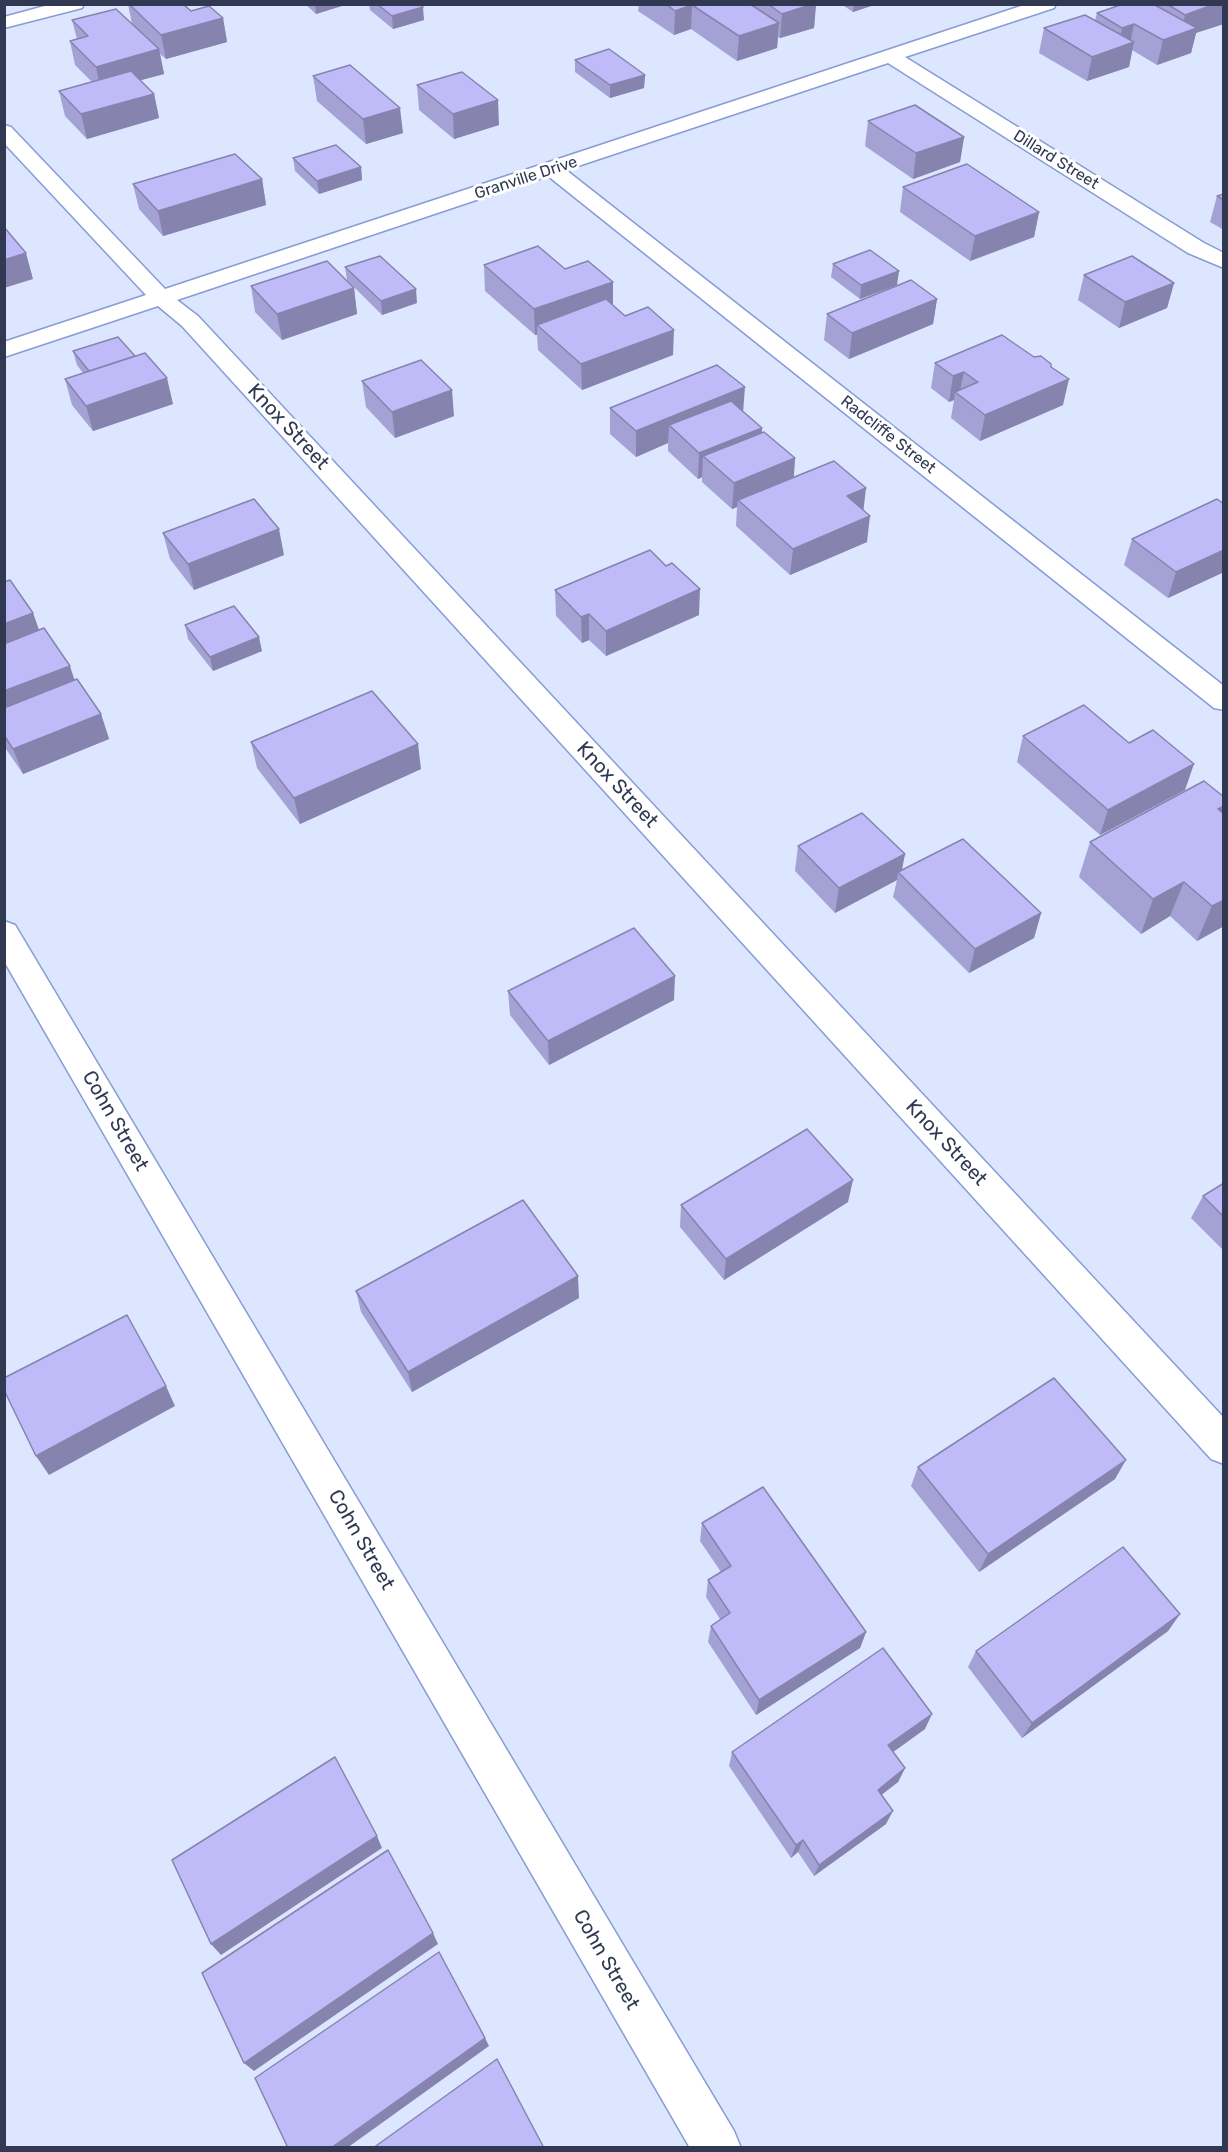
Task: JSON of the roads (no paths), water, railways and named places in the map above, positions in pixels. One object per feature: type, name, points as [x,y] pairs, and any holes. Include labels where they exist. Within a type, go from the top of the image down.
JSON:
[{"type":"street","points":[[4,23],[75,4]]},
{"type":"street","name":"Granville Drive","points":[[4,350],[1047,4]]},
{"type":"street","name":"Dillard Street","points":[[890,56],[1196,248],[1224,262]]},
{"type":"street","name":"Knox Street","points":[[4,131],[161,297],[190,321],[1224,1446]]},
{"type":"street","name":"Radcliffe Street","points":[[552,169],[1224,701]]},
{"type":"street","name":"Cohn Street","points":[[4,933],[717,2148]]}]
